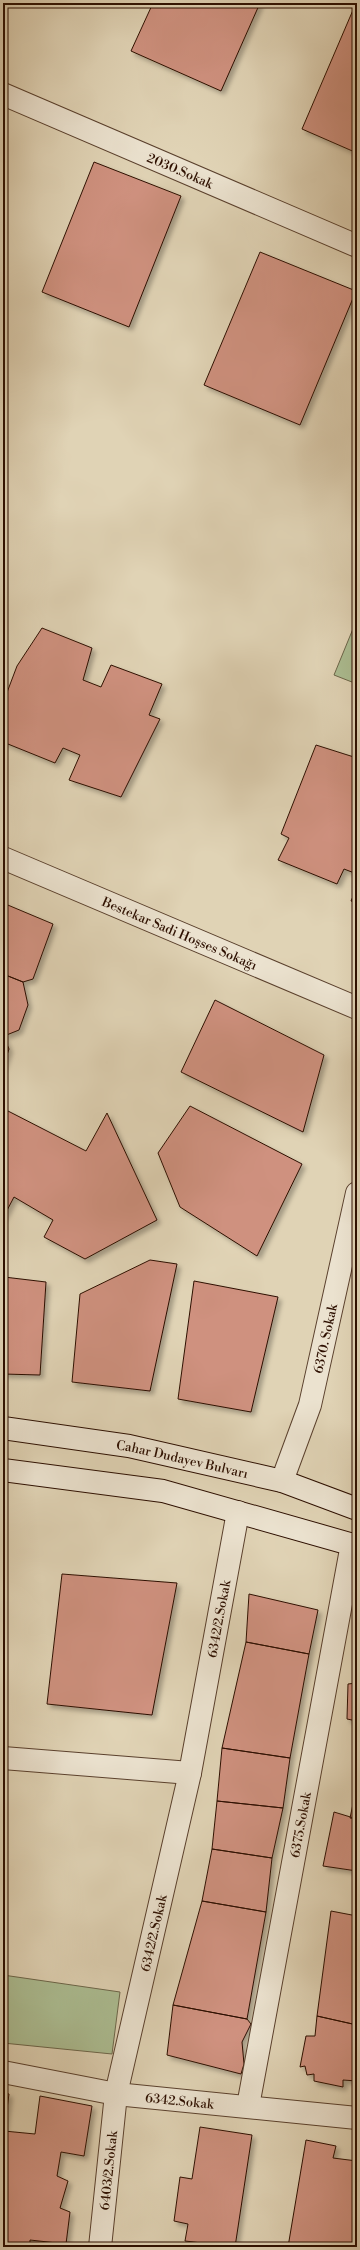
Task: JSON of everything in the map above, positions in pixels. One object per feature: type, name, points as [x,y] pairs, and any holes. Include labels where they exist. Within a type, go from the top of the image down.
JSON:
[{"type":"street","name":"2030.Sokak","points":[[3,94],[357,246]]},
{"type":"street","name":"Bestekar Sadi Hoşses Sokağı","points":[[3,858],[357,1008]]},
{"type":"street","name":"6370. Sokak","points":[[282,1480],[310,1405],[357,1193]]},
{"type":"street","name":"Cahar Dudayev Bulvarı","points":[[3,1428],[129,1446],[282,1480],[357,1509]]},
{"type":"street","points":[[3,1470],[163,1491],[355,1545]]},
{"type":"street","name":"6342/2.Sokak","points":[[116,2094],[190,1773],[238,1512]]},
{"type":"street","name":"6375.Sokak","points":[[248,2106],[355,1545]]},
{"type":"street","points":[[3,1758],[190,1773]]},
{"type":"street","name":"6342.Sokak","points":[[3,2072],[116,2094],[357,2118]]},
{"type":"street","name":"6403/2.Sokak","points":[[100,2247],[116,2094]]},
{"type":"green space","points":[[357,619],[357,684],[334,675]]},
{"type":"green space","points":[[3,1975],[120,1992],[112,2054],[3,2043]]},
{"type":"building","points":[[153,3],[260,3],[221,91],[131,51]]},
{"type":"building","points":[[357,3],[357,153],[302,129]]},
{"type":"building","points":[[94,162],[181,196],[129,327],[42,292]]},
{"type":"building","points":[[260,252],[356,291],[300,425],[204,385]]},
{"type":"building","points":[[42,628],[92,648],[83,680],[101,687],[111,665],[162,684],[149,715],[160,719],[121,797],[69,780],[80,755],[63,748],[55,763],[3,742],[3,725],[7,717],[3,715],[3,703],[17,666]]},
{"type":"building","points":[[316,745],[357,758],[357,874],[344,869],[337,884],[278,860],[289,838],[281,834]]},
{"type":"building","points":[[357,887],[357,903],[351,901]]},
{"type":"building","points":[[3,903],[53,924],[33,979],[23,982],[3,974]]},
{"type":"building","points":[[3,974],[23,982],[28,1005],[19,1030],[4,1036]]},
{"type":"building","points":[[215,1000],[324,1055],[303,1132],[181,1072]]},
{"type":"building","points":[[3,1035],[9,1049],[3,1067]]},
{"type":"building","points":[[190,1106],[302,1164],[257,1256],[180,1207],[158,1153]]},
{"type":"building","points":[[8,1111],[86,1151],[107,1113],[157,1220],[85,1259],[44,1237],[53,1220],[14,1197],[3,1218],[3,1112]]},
{"type":"building","points":[[150,1260],[177,1264],[150,1391],[72,1382],[80,1294]]},
{"type":"building","points":[[4,1277],[46,1282],[40,1375],[3,1374]]},
{"type":"building","points":[[194,1281],[278,1297],[251,1412],[178,1399]]},
{"type":"building","points":[[62,1574],[177,1583],[152,1715],[47,1704]]},
{"type":"building","points":[[249,1594],[318,1610],[309,1654],[246,1642]]},
{"type":"building","points":[[246,1642],[309,1654],[290,1758],[222,1748]]},
{"type":"building","points":[[357,1683],[357,1721],[347,1719],[348,1684]]},
{"type":"building","points":[[222,1748],[290,1758],[283,1808],[217,1801]]},
{"type":"building","points":[[357,1785],[357,1819],[350,1818]]},
{"type":"building","points":[[217,1801],[283,1808],[272,1858],[212,1849]]},
{"type":"building","points":[[334,1812],[357,1819],[357,1871],[323,1866]]},
{"type":"building","points":[[212,1849],[272,1858],[266,1912],[202,1901]]},
{"type":"building","points":[[202,1901],[266,1912],[247,2019],[173,2005]]},
{"type":"building","points":[[331,1911],[357,1916],[357,2025],[317,2016]]},
{"type":"building","points":[[173,2005],[247,2019],[251,2024],[242,2042],[244,2064],[241,2074],[167,2055]]},
{"type":"building","points":[[317,2016],[357,2025],[357,2081],[343,2080],[343,2087],[314,2081],[314,2074],[307,2075],[305,2066],[300,2067],[306,2036],[315,2036]]},
{"type":"building","points":[[3,2093],[9,2094],[4,2131],[35,2134],[40,2096],[92,2106],[84,2156],[61,2152],[57,2176],[68,2181],[60,2208],[70,2212],[66,2244],[30,2240],[30,2247],[3,2247]]},
{"type":"building","points":[[200,2127],[252,2135],[235,2247],[185,2241],[188,2224],[174,2221],[180,2177],[192,2179]]},
{"type":"building","points":[[306,2140],[336,2146],[333,2158],[357,2161],[357,2247],[288,2247]]}]
